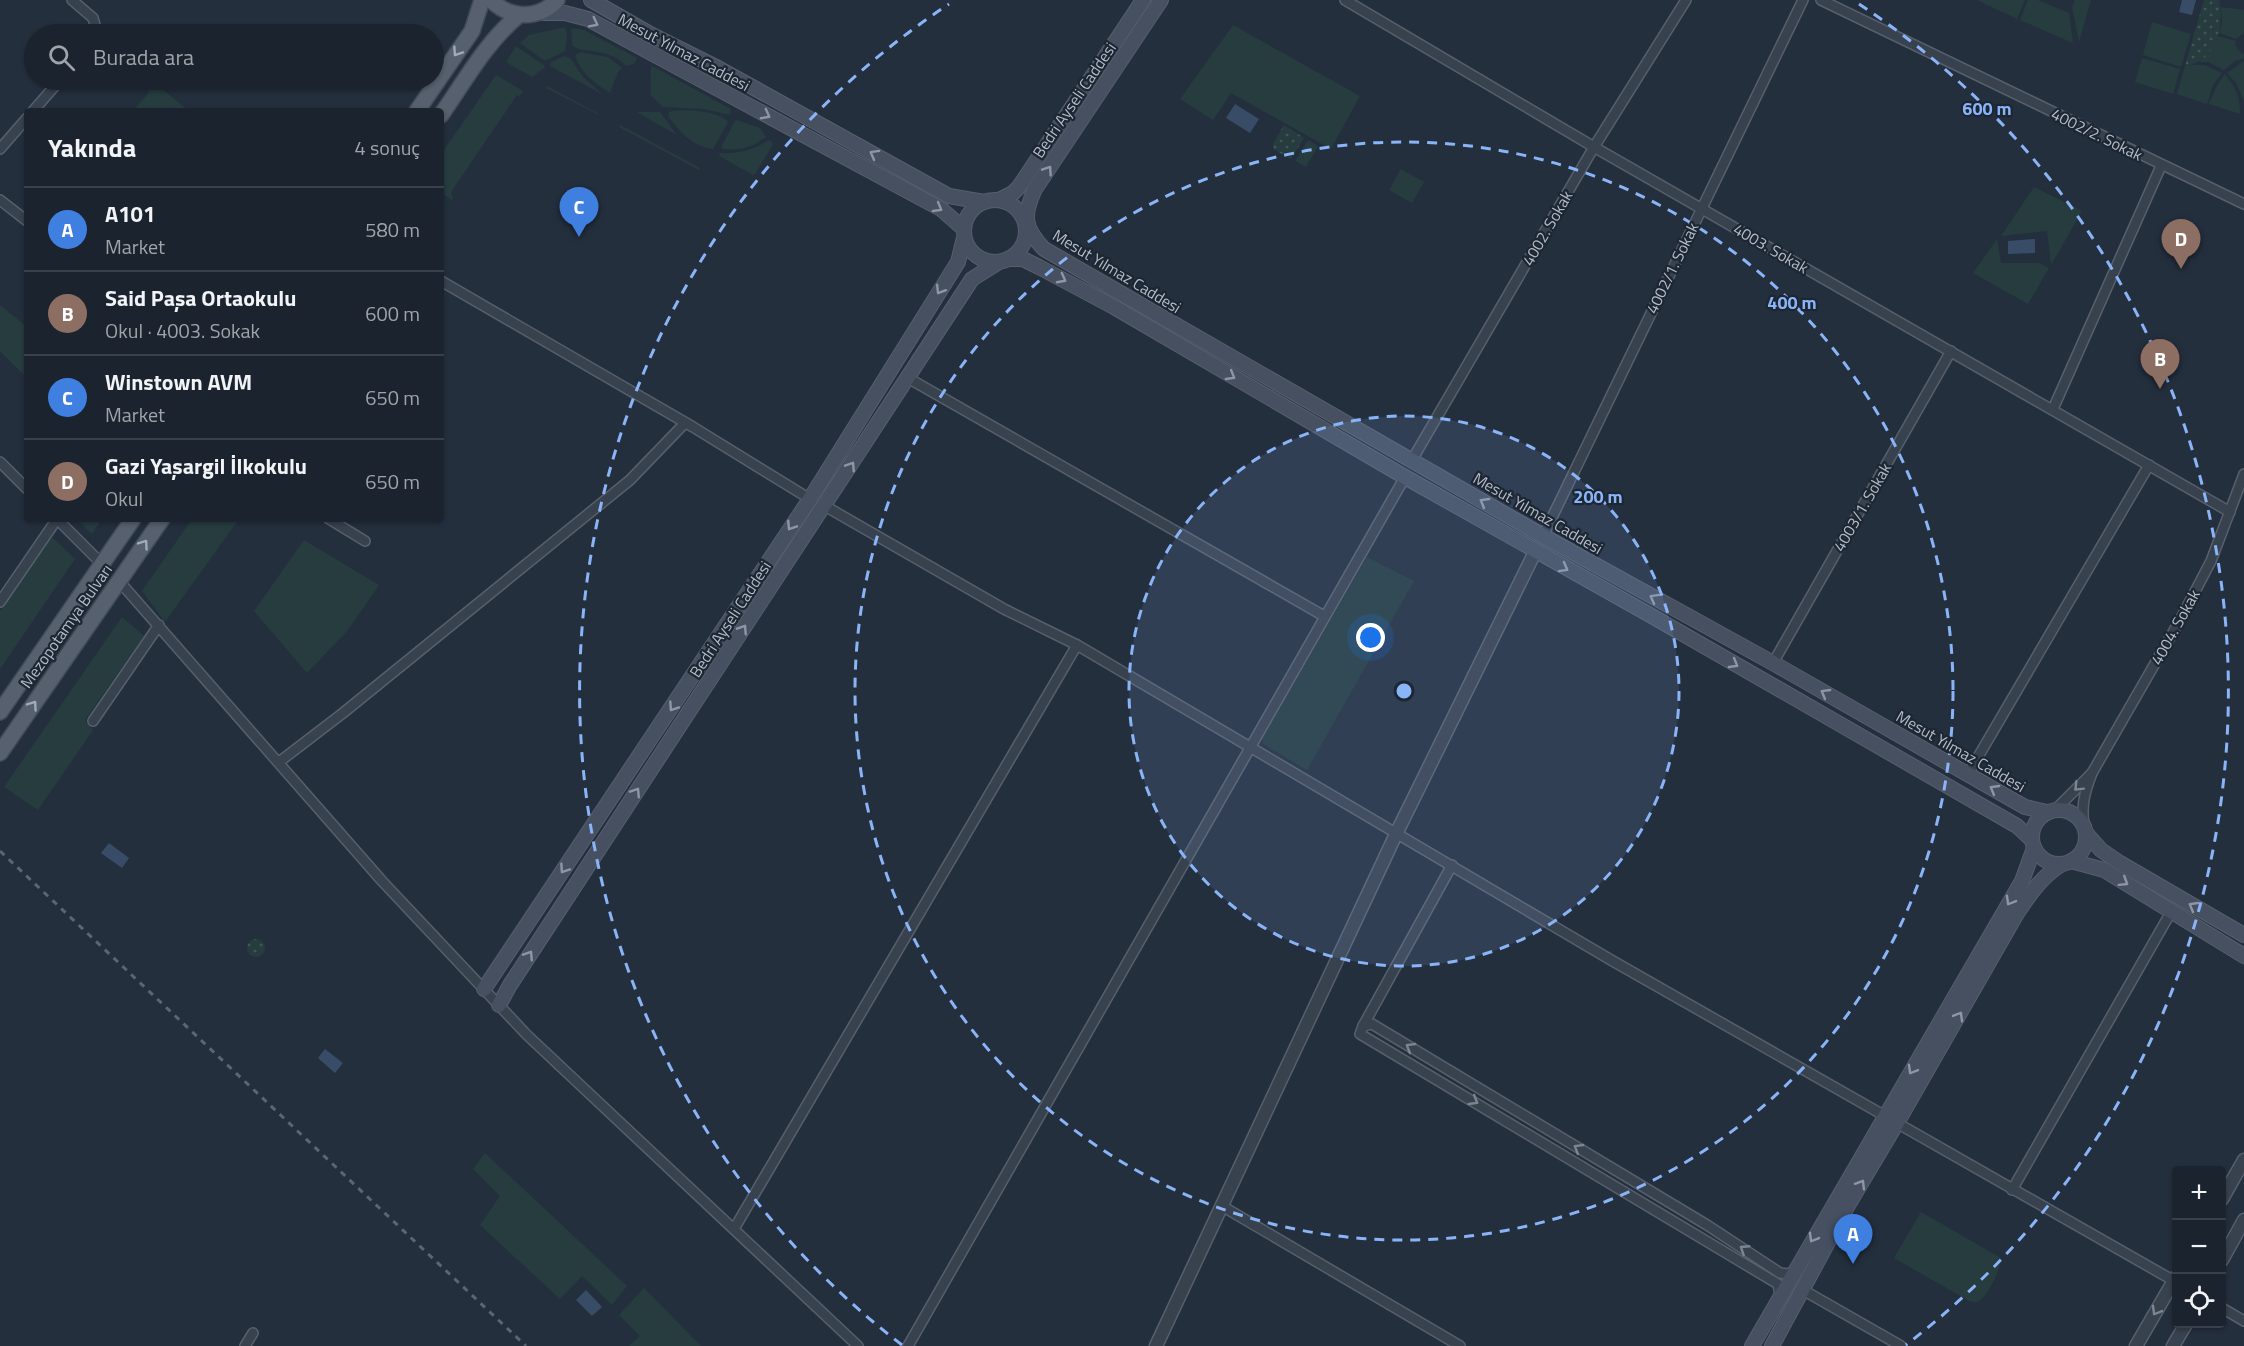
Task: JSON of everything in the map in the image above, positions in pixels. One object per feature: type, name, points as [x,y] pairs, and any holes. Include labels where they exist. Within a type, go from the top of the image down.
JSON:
[{"type":"main road","points":[[444,72],[472,31],[482,0]]},
{"type":"main road","points":[[491,0],[504,10],[519,15],[538,14],[557,0]]},
{"type":"main road","name":"Mesut Yılmaz Caddesi","points":[[591,0],[949,196],[984,202]]},
{"type":"main road","name":"Bedri Ayseli Caddesi","points":[[999,200],[1019,187],[1143,0]]},
{"type":"main road","name":"Bedri Ayseli Caddesi","points":[[1026,223],[1027,206],[1035,189],[1161,0]]},
{"type":"main road","name":"Mesut Yılmaz Caddesi","points":[[538,14],[565,13],[588,20],[941,209],[964,233]]},
{"type":"main road","points":[[444,111],[491,42],[519,15]]},
{"type":"main road","points":[[419,108],[431,90]]},
{"type":"main road","points":[[999,200],[1013,206],[1026,223],[1025,240],[1022,247],[1004,260],[990,262],[974,254],[964,233],[970,212],[984,202],[999,200]]},
{"type":"main road","name":"Mesut Yılmaz Caddesi","points":[[1026,223],[1035,240],[1044,249],[1543,536],[1773,663],[2025,807],[2051,811]]},
{"type":"main road","name":"Bedri Ayseli Caddesi","points":[[484,989],[810,499],[958,262],[964,233]]},
{"type":"main road","name":"Mesut Yılmaz Caddesi","points":[[1004,260],[1023,259],[1114,307],[1405,477],[2017,826],[2033,844]]},
{"type":"main road","name":"Bedri Ayseli Caddesi","points":[[498,1005],[972,279],[985,269],[1004,260]]},
{"type":"main road","name":"Mezopotamya Bulvarı","points":[[0,712],[131,522]]},
{"type":"main road","name":"Mezopotamya Bulvarı","points":[[0,753],[160,522]]},
{"type":"main road","points":[[1752,1346],[2022,881],[2033,844],[2035,824],[2051,811],[2072,813],[2101,850],[2244,935]]},
{"type":"main road","points":[[1772,1346],[1847,1207],[1898,1123],[2016,915],[2036,884],[2047,873],[2083,850],[2085,829]]},
{"type":"main road","points":[[2033,844],[2046,861],[2066,862],[2104,870],[2244,956]]},
{"type":"street","points":[[72,0],[93,18],[95,24]]},
{"type":"street","name":"4003. Sokak","points":[[1345,0],[1360,4],[1594,147],[2230,512]]},
{"type":"street","name":"4002. Sokak","points":[[1412,460],[1594,147],[1686,0]]},
{"type":"street","name":"4002/1. Sokak","points":[[1543,536],[1803,0]]},
{"type":"street","name":"4002/2. Sokak","points":[[1821,0],[2161,166],[2244,204]]},
{"type":"street","points":[[36,108],[51,90]]},
{"type":"street","points":[[0,149],[24,121]]},
{"type":"street","points":[[2053,409],[2161,166]]},
{"type":"street","points":[[0,200],[24,219]]},
{"type":"street","points":[[444,283],[685,423],[810,499]]},
{"type":"street","name":"4003/1. Sokak","points":[[1773,663],[1951,351]]},
{"type":"street","points":[[908,378],[1324,616]]},
{"type":"street","points":[[279,762],[344,713],[630,480],[685,423]]},
{"type":"street","points":[[0,462],[24,486]]},
{"type":"street","points":[[1968,774],[2149,465]]},
{"type":"street","name":"4004. Sokak","points":[[2092,773],[2180,620],[2211,561],[2244,474]]},
{"type":"street","points":[[908,1346],[1405,477]]},
{"type":"street","points":[[825,506],[1004,609],[1077,645],[1611,960],[1885,1116]]},
{"type":"street","points":[[0,602],[55,522]]},
{"type":"street","points":[[60,522],[102,564]]},
{"type":"street","points":[[334,522],[365,541]]},
{"type":"street","points":[[1156,1346],[1397,832],[1536,552]]},
{"type":"street","points":[[119,581],[382,881],[498,1005],[527,1035],[858,1346]]},
{"type":"street","points":[[93,720],[159,626]]},
{"type":"street","points":[[734,1229],[1077,645]]},
{"type":"street","points":[[2051,811],[2092,773]]},
{"type":"street","points":[[2085,829],[2081,810],[2092,773]]},
{"type":"street","points":[[1452,865],[1360,1034],[1778,1284],[1780,1295]]},
{"type":"street","points":[[2012,1190],[2171,912]]},
{"type":"street","points":[[1363,1026],[1372,1024],[1707,1225],[1780,1273],[1788,1274],[1794,1271]]},
{"type":"street","points":[[1898,1123],[2012,1190],[2172,1278]]},
{"type":"street","points":[[2226,1192],[2244,1160]]},
{"type":"street","points":[[1222,1206],[1460,1346]]},
{"type":"street","points":[[2226,1253],[2244,1220]]},
{"type":"street","points":[[2136,1346],[2172,1287]]},
{"type":"street","points":[[1803,1290],[1901,1346]]},
{"type":"street","points":[[2226,1310],[2244,1321]]},
{"type":"street","points":[[2173,1346],[2183,1328]]},
{"type":"street","points":[[245,1346],[253,1333]]},
{"type":"green space","points":[[1977,0],[2025,0],[2017,19]]},
{"type":"green space","points":[[2028,0],[2038,0],[2069,13],[2073,43],[2020,20]]},
{"type":"green space","points":[[2075,0],[2091,0],[2079,42],[2072,7]]},
{"type":"green space","points":[[2204,0],[2219,0],[2221,21],[2219,31],[2211,50],[2196,63],[2185,66]]},
{"type":"green space","points":[[2221,7],[2244,10],[2244,33],[2236,39],[2219,33],[2222,24]]},
{"type":"green space","points":[[2152,22],[2191,34],[2181,67],[2143,55]]},
{"type":"green space","points":[[1233,25],[1360,96],[1331,149],[1231,93],[1213,120],[1180,99]]},
{"type":"green space","points":[[565,27],[567,34],[565,51],[545,61],[520,43],[529,35]]},
{"type":"green space","points":[[571,28],[584,30],[637,58],[634,64],[626,66],[604,53],[576,48],[572,45]]},
{"type":"green space","points":[[2218,36],[2236,41],[2235,45],[2244,54],[2244,58],[2235,61],[2224,70],[2208,62],[2199,62],[2210,51]]},
{"type":"green space","points":[[516,46],[545,66],[544,68],[532,77],[506,62]]},
{"type":"green space","points":[[580,52],[608,57],[622,68],[618,72],[610,93],[585,73],[575,55]]},
{"type":"green space","points":[[564,56],[570,58],[583,77],[602,94],[550,66],[551,62]]},
{"type":"green space","points":[[2142,58],[2180,69],[2173,94],[2135,82]]},
{"type":"green space","points":[[2244,61],[2244,102],[2236,83],[2227,73]]},
{"type":"green space","points":[[2205,65],[2222,73],[2213,85],[2207,104],[2177,94],[2185,66]]},
{"type":"green space","points":[[652,66],[731,109],[730,115],[704,109],[663,107],[650,95]]},
{"type":"green space","points":[[2225,74],[2237,92],[2240,114],[2209,104],[2216,87]]},
{"type":"green space","points":[[496,75],[523,91],[519,97],[517,95],[451,192],[453,201],[444,194],[444,150]]},
{"type":"green space","points":[[547,86],[599,114],[599,115],[546,88]]},
{"type":"green space","points":[[147,90],[163,90],[185,108],[136,108],[149,92]]},
{"type":"green space","points":[[672,111],[710,113],[728,122],[713,149],[706,148],[693,142],[677,128],[668,116]]},
{"type":"green space","points":[[660,112],[677,135],[638,113]]},
{"type":"green space","points":[[737,120],[760,128],[766,137],[746,148],[723,149],[721,147]]},
{"type":"green space","points":[[620,125],[700,168],[700,169],[619,127]]},
{"type":"green space","points":[[1284,125],[1304,138],[1291,159],[1273,149],[1273,144]]},
{"type":"green space","points":[[769,140],[772,146],[753,175],[719,156],[720,153],[751,149]]},
{"type":"green space","points":[[1308,140],[1318,146],[1306,167],[1295,161]]},
{"type":"green space","points":[[1401,169],[1424,182],[1412,203],[1389,190]]},
{"type":"green space","points":[[2034,187],[2082,211],[2051,265],[2047,231],[2001,236]]},
{"type":"green space","points":[[1997,239],[2001,263],[2039,263],[2049,268],[2028,304],[1973,273]]},
{"type":"green space","points":[[0,305],[24,325],[24,375],[0,351]]},
{"type":"green space","points":[[79,522],[100,522],[92,534]]},
{"type":"green space","points":[[190,522],[237,522],[165,622],[142,591]]},
{"type":"green space","points":[[52,537],[75,559],[0,669],[0,611]]},
{"type":"green space","points":[[304,540],[379,585],[348,630],[307,673],[254,611]]},
{"type":"green space","points":[[1367,557],[1414,581],[1307,770],[1263,744],[1263,738]]},
{"type":"green space","points":[[122,617],[144,636],[85,720],[93,730],[38,810],[4,787]]},
{"type":"green space","points":[[252,939],[260,939],[265,944],[263,955],[252,957],[247,952],[247,944]]},
{"type":"green space","points":[[485,1153],[627,1286],[612,1305],[582,1276],[560,1299],[480,1225],[500,1196],[473,1169]]},
{"type":"green space","points":[[1921,1212],[2001,1258],[1993,1281],[1979,1301],[1969,1301],[1894,1258]]},
{"type":"green space","points":[[644,1288],[701,1346],[629,1346],[640,1336],[619,1315]]},
{"type":"water","points":[[2182,0],[2196,0],[2192,15],[2179,12]]},
{"type":"water","points":[[1235,104],[1259,119],[1250,133],[1226,118]]},
{"type":"water","points":[[2035,239],[2035,253],[2008,254],[2008,241]]},
{"type":"water","points":[[109,843],[129,858],[122,868],[101,853]]},
{"type":"water","points":[[325,1049],[343,1063],[335,1073],[318,1058]]},
{"type":"water","points":[[586,1290],[602,1307],[592,1316],[576,1300]]},
{"type":"railway","points":[[0,851],[526,1346]]},
{"type":"place","name":"Winstown AVM","points":[[579,237]]},
{"type":"place","name":"Gazi Yaşargil İlkokulu","points":[[2181,269]]},
{"type":"place","name":"Said Paşa Ortaokulu","points":[[2160,389]]},
{"type":"place","name":"A101","points":[[1853,1264]]}]
